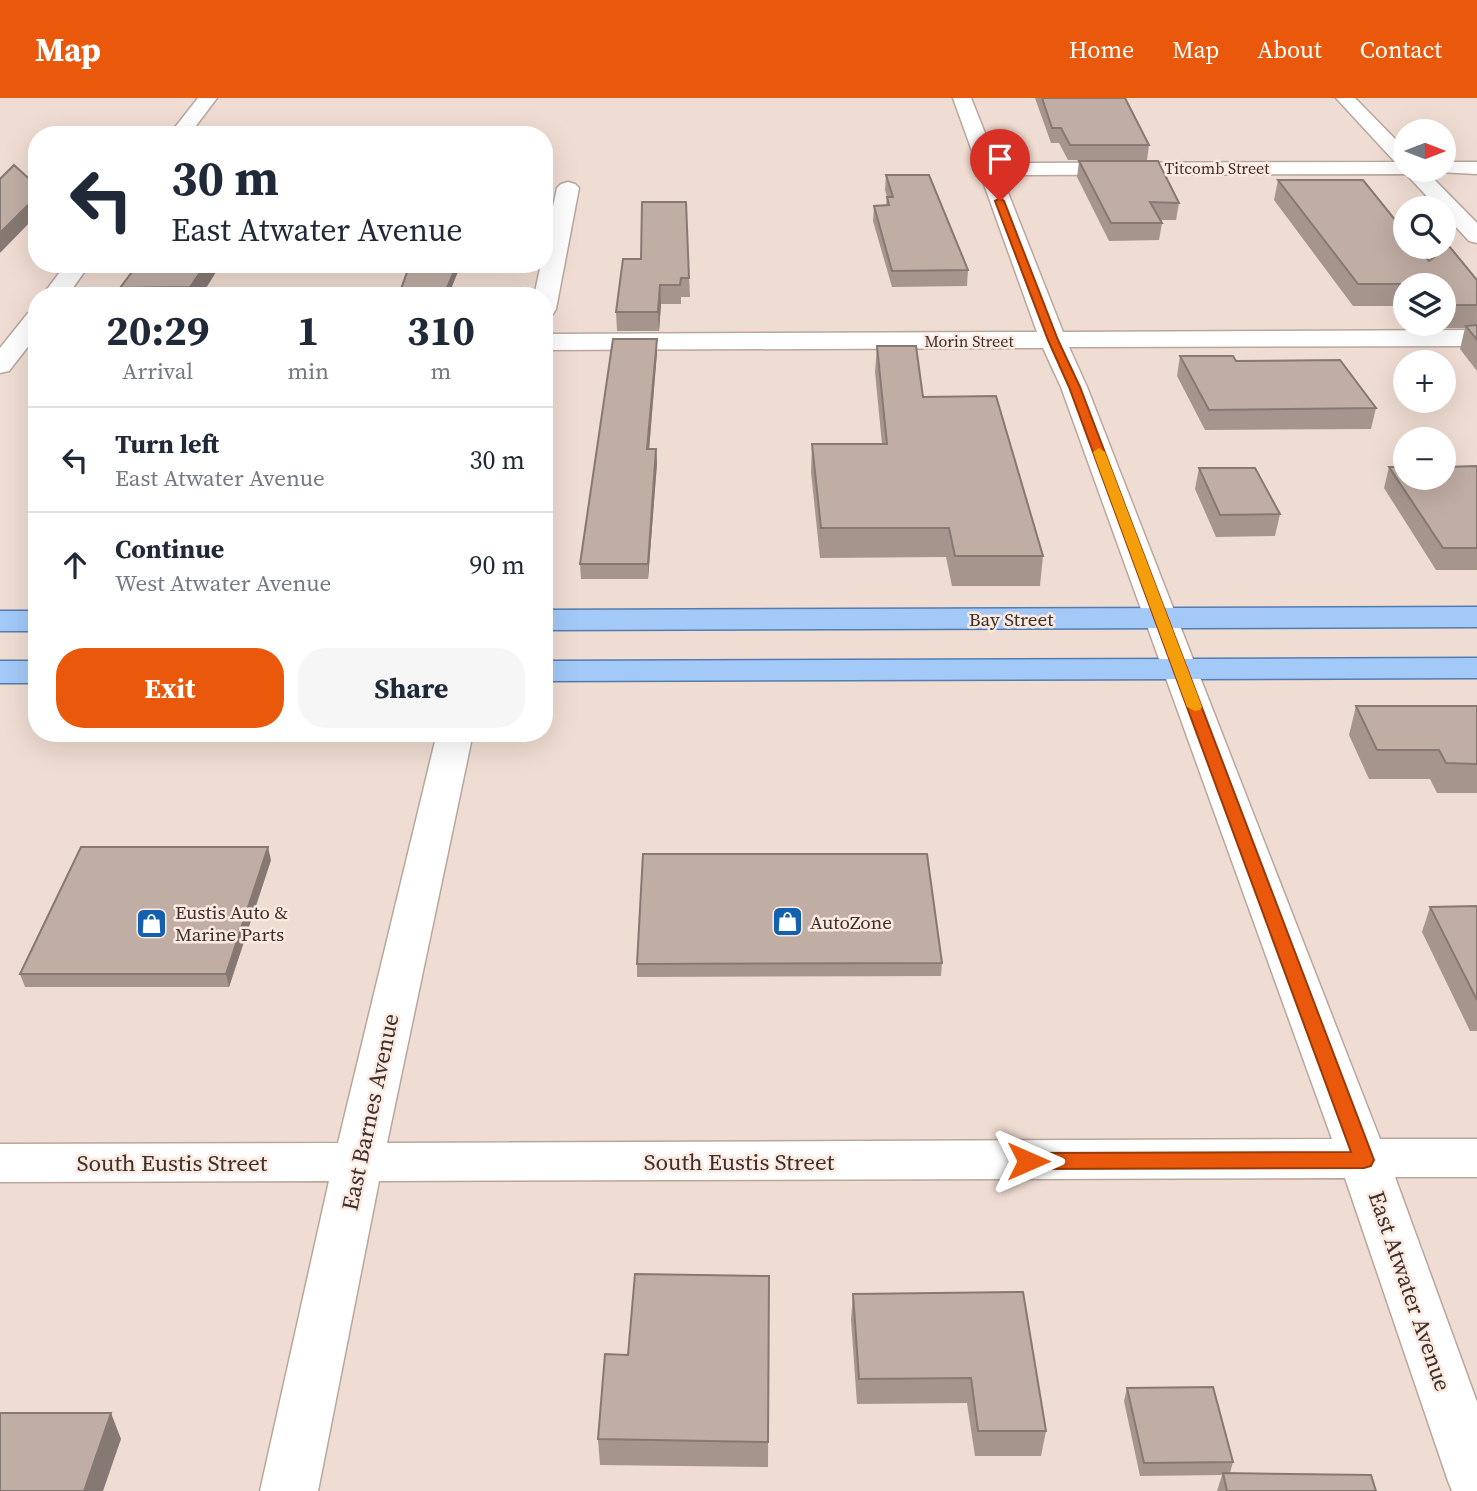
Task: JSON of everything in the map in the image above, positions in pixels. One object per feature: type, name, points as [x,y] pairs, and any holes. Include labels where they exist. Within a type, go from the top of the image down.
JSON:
[{"type":"main road","name":"Bay Street","points":[[553,620],[1477,617]]},
{"type":"main road","points":[[0,621],[28,621]]},
{"type":"main road","points":[[553,671],[1477,668]]},
{"type":"main road","points":[[0,672],[28,672]]},
{"type":"street","points":[[186,126],[208,98]]},
{"type":"street","name":"East Atwater Avenue","points":[[962,98],[1181,669],[1364,1160],[1477,1481]]},
{"type":"street","points":[[1345,98],[1393,148]]},
{"type":"street","name":"Titcomb Street","points":[[988,169],[1393,168]]},
{"type":"street","points":[[1456,168],[1477,168]]},
{"type":"street","points":[[1425,182],[1477,236]]},
{"type":"street","points":[[553,264],[568,188]]},
{"type":"street","name":"Morin Street","points":[[553,342],[1477,338]]},
{"type":"street","points":[[0,365],[18,343]]},
{"type":"street","name":"East Barnes Avenue","points":[[289,1491],[358,1163],[453,742]]},
{"type":"street","name":"South Eustis Street","points":[[0,1163],[1477,1158]]},
{"type":"building","points":[[1042,98],[1125,98],[1149,145],[1070,145],[1061,128],[1052,128]]},
{"type":"building","points":[[1079,161],[1158,161],[1179,203],[1150,202],[1162,223],[1111,223]]},
{"type":"building","points":[[14,165],[28,178],[28,205],[0,233],[0,179]]},
{"type":"building","points":[[886,175],[929,175],[968,270],[892,271],[874,206],[889,205],[887,197],[893,197]]},
{"type":"building","points":[[1278,180],[1363,180],[1393,217],[1393,259],[1429,261],[1456,259],[1456,254],[1477,280],[1477,305],[1456,305],[1456,273],[1393,273],[1393,284],[1358,284]]},
{"type":"building","points":[[642,202],[686,202],[689,278],[681,278],[680,285],[660,285],[658,312],[616,312],[623,259],[641,259]]},
{"type":"building","points":[[131,273],[200,273],[190,287],[121,287]]},
{"type":"building","points":[[407,273],[453,273],[447,287],[402,287]]},
{"type":"building","points":[[1477,325],[1477,340],[1466,326]]},
{"type":"building","points":[[613,339],[657,339],[647,449],[656,449],[648,564],[580,564]]},
{"type":"building","points":[[877,346],[916,346],[923,397],[996,396],[1043,556],[955,556],[949,528],[821,528],[812,444],[887,444]]},
{"type":"building","points":[[1180,356],[1233,356],[1236,361],[1340,360],[1376,408],[1209,410]]},
{"type":"building","points":[[1477,466],[1477,548],[1443,548],[1404,490],[1456,490],[1456,467]]},
{"type":"building","points":[[1199,468],[1255,468],[1280,514],[1220,515]]},
{"type":"building","points":[[1356,706],[1477,706],[1477,764],[1446,763],[1439,750],[1377,750]]},
{"type":"building","name":"Eustis Auto & Marine Parts","points":[[81,847],[268,847],[226,974],[20,974]]},
{"type":"building","name":"AutoZone","points":[[643,854],[927,854],[942,963],[637,964]]},
{"type":"building","points":[[1477,906],[1477,1000],[1430,907]]},
{"type":"building","points":[[635,1274],[769,1276],[768,1442],[598,1439],[605,1354],[628,1355]]},
{"type":"building","points":[[1023,1292],[1046,1431],[978,1431],[971,1378],[859,1379],[853,1294]]},
{"type":"building","points":[[1213,1387],[1233,1462],[1144,1463],[1127,1388]]},
{"type":"building","points":[[0,1413],[111,1413],[84,1491],[0,1491]]},
{"type":"building","points":[[1223,1473],[1371,1475],[1376,1491],[1227,1491]]},
{"type":"slow traffic","points":[[1099,452],[1195,707]]},
{"type":"place","name":"AutoZone","points":[[787,922]]},
{"type":"place","name":"Eustis Auto & Marine Parts","points":[[152,923]]},
{"type":"route","points":[[1000,201],[1053,340],[1074,387],[1364,1160],[1028,1161]]}]
